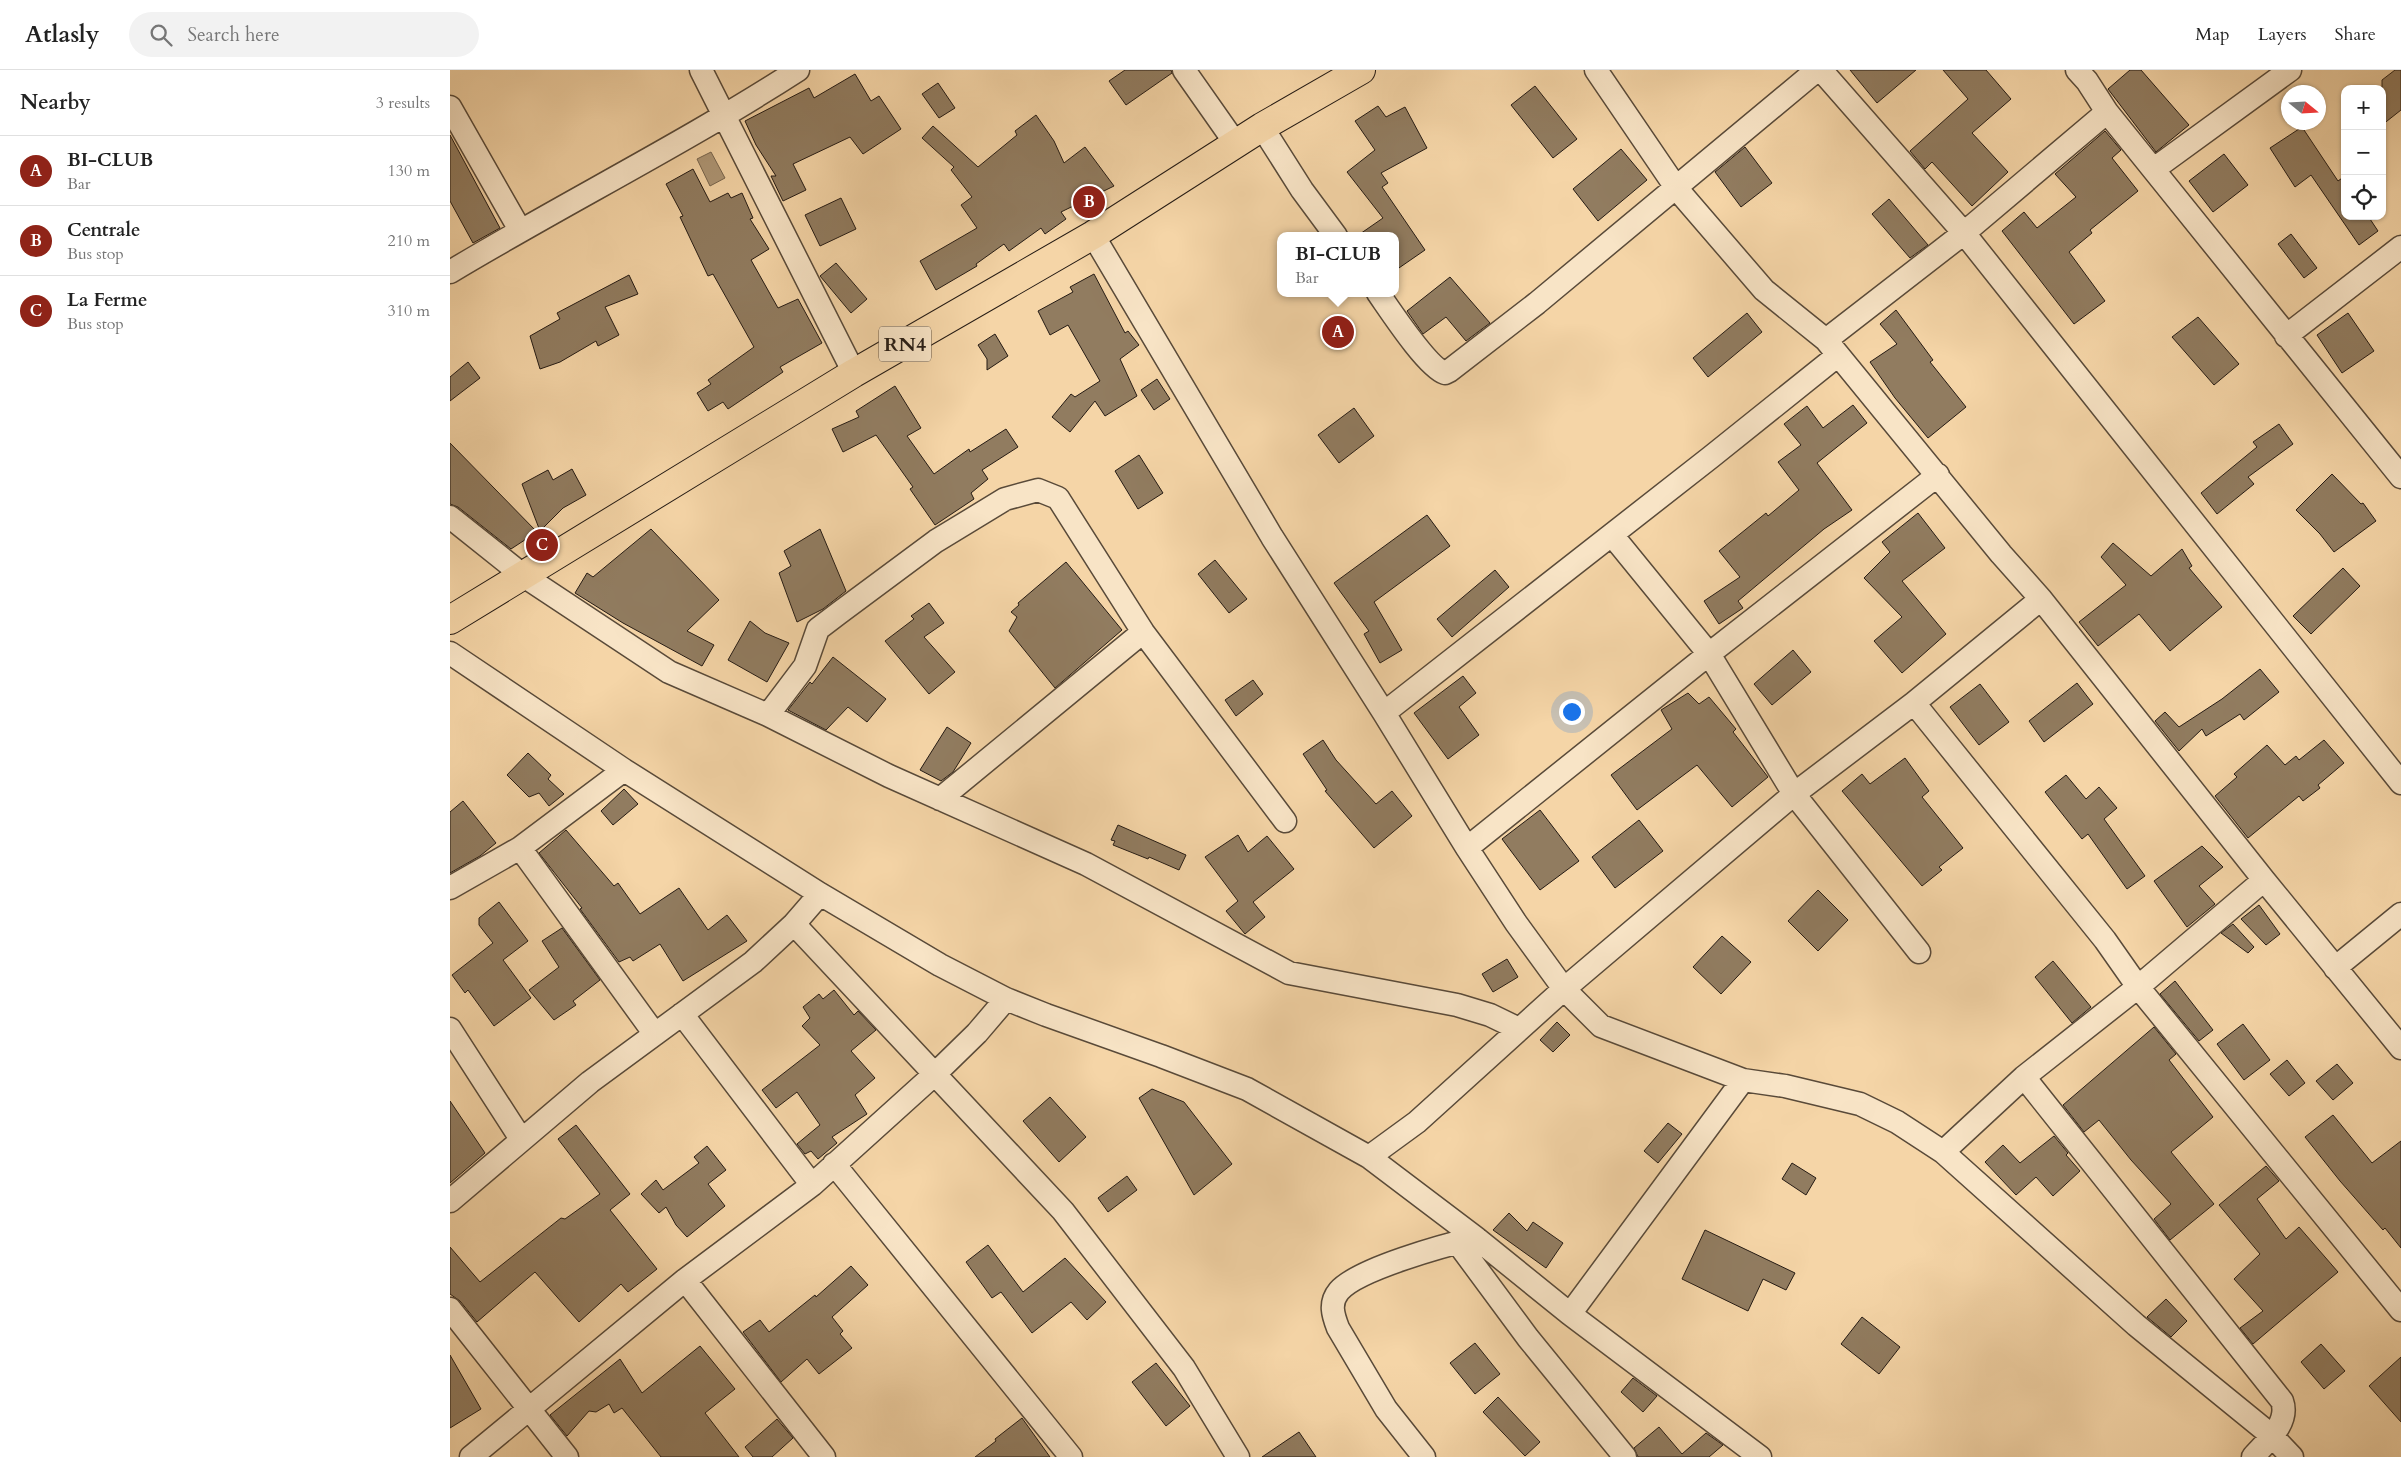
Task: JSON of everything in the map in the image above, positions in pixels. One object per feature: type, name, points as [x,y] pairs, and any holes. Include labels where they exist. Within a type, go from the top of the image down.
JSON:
[{"type":"highway","name":"RN4","points":[[450,620],[854,373],[1093,236],[1262,127],[1361,70]]},
{"type":"street","points":[[701,70],[726,116],[755,180],[805,272],[854,373]]},
{"type":"street","points":[[450,272],[520,230],[726,116],[798,70]]},
{"type":"street","points":[[1184,70],[1236,144]]},
{"type":"street","points":[[1596,70],[1677,189],[1764,290],[1831,348],[1938,475],[2001,554],[2041,599],[2334,968],[2401,1048]]},
{"type":"street","points":[[1381,297],[1406,333],[1437,370],[1444,373],[1537,303],[1819,70],[1964,233],[2401,784]]},
{"type":"street","points":[[2154,169],[2290,70]]},
{"type":"street","points":[[2088,74],[2107,112],[2401,477]]},
{"type":"street","points":[[450,107],[520,230]]},
{"type":"street","points":[[1384,713],[1612,535],[2107,112]]},
{"type":"street","points":[[1262,127],[1302,190],[1333,232]]},
{"type":"street","points":[[1093,236],[1272,537],[1467,848],[1516,923],[1564,989],[1601,1026],[1743,1080],[1785,1086],[1860,1104],[1897,1122],[1943,1152],[2136,1325],[2271,1435],[2292,1457]]},
{"type":"street","points":[[2286,336],[2401,247]]},
{"type":"street","points":[[1467,848],[1709,654],[1938,475]]},
{"type":"street","points":[[768,715],[805,666],[818,629],[936,542],[1004,499],[1038,490],[1058,498],[1143,632],[1285,822]]},
{"type":"street","points":[[450,517],[524,576],[669,672],[768,715],[888,776],[1086,864],[1289,973],[1457,1005],[1490,1015],[1519,1029]]},
{"type":"street","points":[[1612,535],[1709,654],[1794,794],[1919,952]]},
{"type":"street","points":[[1369,1157],[1417,1122],[1564,989],[1794,794],[1914,703],[2041,599]]},
{"type":"street","points":[[940,799],[1143,632]]},
{"type":"street","points":[[450,653],[624,770],[820,894],[940,965],[1046,1016],[1162,1056],[1246,1089],[1369,1157],[1466,1240],[1570,1314],[1760,1457]]},
{"type":"street","points":[[1914,703],[2105,940],[2138,987],[2401,1310]]},
{"type":"street","points":[[450,888],[520,848],[624,770]]},
{"type":"street","points":[[520,848],[654,1033]]},
{"type":"street","points":[[1943,1152],[2024,1077],[2138,987],[2264,880]]},
{"type":"street","points":[[450,1201],[521,1139],[654,1033],[753,962],[794,924],[820,894]]},
{"type":"street","points":[[2334,968],[2401,914]]},
{"type":"street","points":[[794,924],[1063,1211],[1184,1368],[1238,1457]]},
{"type":"street","points":[[471,1457],[529,1411],[685,1280],[812,1185],[936,1074],[976,1033],[1006,998]]},
{"type":"street","points":[[682,1014],[812,1185]]},
{"type":"street","points":[[450,1029],[521,1139]]},
{"type":"street","points":[[2024,1077],[2282,1401],[2284,1415],[2253,1457]]},
{"type":"street","points":[[1570,1314],[1743,1080]]},
{"type":"street","points":[[834,1164],[1072,1457]]},
{"type":"street","points":[[1424,1457],[1386,1409],[1338,1328],[1333,1314],[1333,1303],[1339,1290],[1361,1277],[1427,1250],[1466,1240]]},
{"type":"street","points":[[1466,1240],[1528,1338],[1625,1457]]},
{"type":"street","points":[[685,1280],[824,1457]]},
{"type":"street","points":[[450,1309],[567,1457]]},
{"type":"shaded area","points":[[711,152],[725,178],[710,186],[697,159]]},
{"type":"building","points":[[1125,70],[1171,70],[1172,73],[1126,105],[1109,81]]},
{"type":"building","points":[[1850,70],[1916,70],[1877,103]]},
{"type":"building","points":[[1943,70],[1986,70],[2011,99],[1972,133],[2008,172],[1972,206],[1932,162],[1925,169],[1910,151],[1968,99]]},
{"type":"building","points":[[2130,70],[2141,70],[2189,125],[2156,152],[2108,89]]},
{"type":"building","points":[[2395,70],[2401,70],[2401,110],[2386,122],[2386,85],[2382,85],[2382,80]]},
{"type":"building","points":[[855,74],[871,101],[879,96],[901,129],[863,154],[850,137],[793,164],[806,190],[783,201],[771,176],[776,176],[756,145],[745,121],[809,88],[814,98]]},
{"type":"building","points":[[938,83],[955,108],[939,118],[922,94]]},
{"type":"building","points":[[1535,86],[1577,139],[1553,158],[1511,105]]},
{"type":"building","points":[[1378,106],[1386,117],[1405,107],[1427,148],[1381,173],[1388,183],[1382,187],[1425,250],[1399,268],[1399,232],[1363,232],[1383,218],[1347,172],[1375,150],[1355,121]]},
{"type":"building","points":[[1036,115],[1054,141],[1064,163],[1085,147],[1114,186],[1061,212],[1066,219],[1045,234],[1041,228],[1009,251],[1004,244],[976,264],[977,266],[936,290],[920,261],[977,228],[961,205],[972,197],[951,170],[954,167],[922,138],[933,126],[978,167],[1017,135],[1015,131]]},
{"type":"building","points":[[2297,130],[2304,130],[2338,181],[2341,179],[2341,219],[2311,175],[2295,187],[2270,148]]},
{"type":"building","points":[[2105,131],[2121,150],[2112,158],[2138,191],[2090,230],[2092,233],[2069,252],[2105,301],[2074,324],[2002,231],[2024,212],[2037,228],[2076,197],[2055,174]]},
{"type":"building","points":[[450,135],[500,228],[473,243],[450,201]]},
{"type":"building","points":[[1745,147],[1772,183],[1741,207],[1715,172]]},
{"type":"building","points":[[1621,149],[1647,180],[1598,221],[1573,189]]},
{"type":"building","points":[[2224,154],[2248,185],[2213,212],[2189,181]]},
{"type":"building","points":[[693,169],[710,202],[728,193],[731,198],[742,193],[753,218],[750,219],[769,249],[751,260],[778,308],[798,299],[822,343],[780,367],[783,372],[728,409],[723,402],[708,411],[697,393],[711,384],[708,380],[754,347],[713,274],[708,276],[680,217],[683,216],[666,184]]},
{"type":"building","points":[[841,198],[856,229],[820,246],[805,215]]},
{"type":"building","points":[[1889,199],[1928,245],[1910,258],[1872,214]]},
{"type":"building","points":[[2342,220],[2371,220],[2378,231],[2359,245]]},
{"type":"building","points":[[2291,234],[2317,268],[2304,278],[2278,244]]},
{"type":"building","points":[[836,263],[867,299],[851,313],[820,276]]},
{"type":"building","points":[[1094,274],[1125,333],[1128,331],[1139,345],[1120,359],[1137,396],[1105,416],[1095,401],[1070,432],[1052,417],[1071,394],[1075,397],[1100,381],[1068,325],[1050,335],[1038,311],[1073,292],[1070,287]]},
{"type":"building","points":[[629,275],[638,294],[605,307],[619,335],[598,346],[596,341],[560,362],[540,369],[530,336],[560,319],[557,313]]},
{"type":"building","points":[[1450,277],[1490,323],[1466,341],[1446,317],[1423,334],[1407,311]]},
{"type":"building","points":[[1896,310],[1933,360],[1930,362],[1966,407],[1928,438],[1895,398],[1870,362],[1897,344],[1880,324]]},
{"type":"building","points":[[1747,313],[1762,332],[1708,377],[1693,358]]},
{"type":"building","points":[[2348,313],[2374,351],[2342,373],[2317,335]]},
{"type":"building","points":[[2198,317],[2239,364],[2214,385],[2172,337]]},
{"type":"building","points":[[995,334],[1008,356],[987,370],[987,359],[978,345]]},
{"type":"building","points":[[468,362],[480,378],[450,401],[450,377]]},
{"type":"building","points":[[1157,379],[1170,399],[1154,410],[1141,390]]},
{"type":"building","points":[[895,386],[921,428],[907,436],[934,474],[969,449],[970,452],[1006,429],[1018,447],[982,470],[988,479],[971,493],[974,499],[935,525],[910,489],[913,487],[876,435],[843,452],[832,429],[859,417],[856,411]]},
{"type":"building","points":[[1853,405],[1867,423],[1817,463],[1852,510],[1824,529],[1738,601],[1743,608],[1719,624],[1704,601],[1740,577],[1719,551],[1766,513],[1768,516],[1799,490],[1778,462],[1801,445],[1784,424],[1807,406],[1823,428]]},
{"type":"building","points":[[1354,408],[1374,436],[1339,463],[1318,435]]},
{"type":"building","points":[[2279,424],[2293,444],[2248,477],[2254,484],[2217,514],[2201,493],[2257,447],[2253,442]]},
{"type":"building","points":[[450,443],[537,532],[511,549],[458,507],[450,504]]},
{"type":"building","points":[[1139,455],[1163,493],[1138,509],[1115,471]]},
{"type":"building","points":[[572,469],[586,495],[563,508],[540,531],[522,484],[548,470],[553,480]]},
{"type":"building","points":[[2332,474],[2361,504],[2363,503],[2376,521],[2334,552],[2320,534],[2296,510]]},
{"type":"building","points":[[1918,513],[1945,548],[1902,581],[1946,634],[1902,673],[1874,641],[1902,617],[1864,578],[1890,552],[1882,542]]},
{"type":"building","points":[[1427,515],[1450,546],[1374,602],[1402,650],[1380,663],[1364,634],[1369,631],[1334,583]]},
{"type":"building","points":[[651,529],[719,600],[687,631],[714,645],[702,666],[623,623],[575,593],[587,573],[593,577]]},
{"type":"building","points":[[820,529],[846,591],[823,609],[797,622],[779,573],[791,566],[784,551]]},
{"type":"building","points":[[2113,543],[2151,576],[2182,549],[2192,566],[2189,568],[2222,607],[2170,651],[2139,614],[2098,646],[2079,622],[2126,585],[2101,557]]},
{"type":"building","points":[[1215,560],[1247,599],[1229,613],[1198,574]]},
{"type":"building","points":[[1066,562],[1122,630],[1055,688],[1009,631],[1017,617],[1011,612],[1019,605],[1018,603]]},
{"type":"building","points":[[2343,568],[2360,586],[2311,634],[2293,616]]},
{"type":"building","points":[[1495,570],[1509,587],[1452,637],[1437,619]]},
{"type":"building","points":[[929,603],[944,623],[924,637],[955,672],[929,694],[885,641],[914,619],[911,616]]},
{"type":"building","points":[[750,621],[765,633],[789,643],[767,682],[728,660]]},
{"type":"building","points":[[1793,650],[1811,672],[1772,705],[1754,684]]},
{"type":"building","points":[[833,657],[886,699],[867,722],[848,707],[826,730],[788,710]]},
{"type":"building","points":[[2260,669],[2279,692],[2244,720],[2240,714],[2206,736],[2202,729],[2179,751],[2155,721],[2165,712],[2179,727],[2222,699]]},
{"type":"building","points":[[1463,676],[1476,693],[1459,707],[1479,735],[1448,759],[1414,713]]},
{"type":"building","points":[[1253,680],[1263,694],[1236,716],[1225,700]]},
{"type":"building","points":[[2077,683],[2093,704],[2044,742],[2029,721]]},
{"type":"building","points":[[1980,684],[2009,722],[1979,745],[1950,707]]},
{"type":"building","points":[[1688,693],[1699,704],[1709,697],[1736,729],[1733,732],[1768,777],[1732,807],[1697,765],[1637,810],[1611,775],[1672,729],[1661,710]]},
{"type":"building","points":[[947,727],[971,743],[953,772],[941,781],[920,770]]},
{"type":"building","points":[[1323,740],[1336,760],[1376,804],[1392,791],[1412,816],[1374,848],[1325,791],[1327,790],[1303,754]]},
{"type":"building","points":[[2324,740],[2344,763],[2318,785],[2320,788],[2303,801],[2299,796],[2248,838],[2215,796],[2237,777],[2234,774],[2267,745],[2285,765],[2296,756],[2299,760]]},
{"type":"building","points":[[528,753],[551,775],[548,779],[564,794],[549,806],[539,793],[529,797],[507,775]]},
{"type":"building","points":[[1905,758],[1929,791],[1922,797],[1963,848],[1939,867],[1942,870],[1922,886],[1842,791],[1862,774],[1870,784]]},
{"type":"building","points":[[2066,775],[2086,799],[2099,787],[2117,808],[2104,819],[2145,876],[2127,889],[2088,834],[2082,839],[2045,792]]},
{"type":"building","points":[[624,789],[638,804],[613,825],[601,811]]},
{"type":"building","points":[[463,801],[496,843],[480,856],[450,873],[450,812]]},
{"type":"building","points":[[1540,810],[1579,861],[1540,890],[1502,839]]},
{"type":"building","points":[[1639,820],[1663,851],[1615,888],[1592,857]]},
{"type":"building","points":[[1118,825],[1186,855],[1179,870],[1149,857],[1148,859],[1113,845],[1115,841],[1111,840]]},
{"type":"building","points":[[566,830],[614,886],[618,883],[640,914],[679,888],[708,930],[727,915],[747,941],[683,981],[660,944],[633,961],[630,957],[619,962],[580,909],[582,908],[539,853]]},
{"type":"building","points":[[1238,835],[1248,852],[1267,836],[1294,869],[1253,902],[1265,917],[1245,934],[1226,911],[1238,901],[1205,857]]},
{"type":"building","points":[[2202,846],[2223,867],[2199,886],[2215,904],[2187,927],[2154,881]]},
{"type":"building","points":[[1818,890],[1848,920],[1818,951],[1788,921]]},
{"type":"building","points":[[499,902],[528,941],[503,960],[531,998],[494,1026],[468,990],[465,993],[452,975],[493,943],[479,925],[479,918]]},
{"type":"building","points":[[2259,905],[2280,934],[2266,945],[2241,919]]},
{"type":"building","points":[[2233,924],[2254,947],[2248,953],[2221,933]]},
{"type":"building","points":[[562,928],[600,980],[573,1001],[576,1005],[554,1020],[529,990],[559,967],[542,941]]},
{"type":"building","points":[[1722,936],[1751,962],[1721,994],[1693,967]]},
{"type":"building","points":[[1507,959],[1518,977],[1493,992],[1482,974]]},
{"type":"building","points":[[2053,961],[2091,1007],[2072,1023],[2035,977]]},
{"type":"building","points":[[2175,981],[2213,1030],[2199,1041],[2160,994]]},
{"type":"building","points":[[834,990],[854,1015],[858,1011],[876,1030],[851,1051],[875,1078],[855,1095],[867,1114],[832,1137],[837,1143],[818,1159],[811,1151],[805,1154],[797,1144],[820,1125],[797,1092],[776,1108],[762,1090],[820,1045],[802,1026],[810,1018],[803,1007],[819,994],[823,999]]},
{"type":"building","points":[[1557,1022],[1570,1035],[1553,1052],[1540,1040]]},
{"type":"building","points":[[2243,1024],[2270,1060],[2244,1080],[2217,1044]]},
{"type":"building","points":[[2154,1027],[2176,1054],[2169,1060],[2213,1117],[2171,1152],[2214,1204],[2170,1240],[2154,1219],[2171,1204],[2131,1160],[2099,1120],[2084,1132],[2063,1105]]},
{"type":"building","points":[[2287,1060],[2305,1083],[2289,1096],[2270,1074]]},
{"type":"building","points":[[2337,1064],[2353,1083],[2333,1100],[2316,1081]]},
{"type":"building","points":[[1152,1089],[1184,1102],[1232,1164],[1194,1195],[1139,1098]]},
{"type":"building","points":[[1050,1097],[1086,1137],[1059,1162],[1023,1121]]},
{"type":"building","points":[[450,1101],[485,1153],[450,1183]]},
{"type":"building","points":[[2333,1115],[2372,1163],[2401,1141],[2401,1248],[2385,1228],[2383,1230],[2340,1181],[2305,1137]]},
{"type":"building","points":[[1668,1123],[1682,1134],[1658,1163],[1644,1151]]},
{"type":"building","points":[[576,1125],[630,1194],[610,1210],[657,1269],[628,1292],[621,1284],[579,1322],[535,1272],[477,1322],[460,1301],[450,1294],[450,1247],[480,1282],[561,1218],[565,1219],[600,1194],[558,1139]]},
{"type":"building","points":[[2054,1136],[2068,1153],[2066,1155],[2080,1171],[2053,1196],[2036,1177],[2016,1195],[1985,1162],[2003,1145],[2020,1163]]},
{"type":"building","points":[[707,1146],[726,1170],[708,1184],[725,1206],[687,1237],[676,1225],[666,1207],[659,1213],[641,1194],[656,1180],[663,1190],[699,1163],[694,1157]]},
{"type":"building","points":[[1792,1163],[1816,1178],[1806,1195],[1782,1179]]},
{"type":"building","points":[[2266,1166],[2279,1181],[2257,1199],[2286,1239],[2299,1227],[2338,1272],[2253,1344],[2240,1328],[2263,1311],[2234,1279],[2260,1254],[2219,1205]]},
{"type":"building","points":[[1127,1176],[1137,1190],[1108,1212],[1098,1198]]},
{"type":"building","points":[[1509,1213],[1527,1231],[1533,1222],[1563,1243],[1546,1268],[1493,1230]]},
{"type":"building","points":[[1705,1230],[1795,1273],[1786,1290],[1763,1279],[1748,1311],[1682,1279]]},
{"type":"building","points":[[988,1245],[1023,1292],[1065,1258],[1106,1302],[1087,1320],[1071,1302],[1032,1333],[1001,1292],[992,1298],[966,1262]]},
{"type":"building","points":[[851,1266],[868,1285],[832,1317],[843,1331],[840,1334],[852,1348],[819,1374],[807,1359],[781,1382],[743,1332],[760,1320],[769,1332],[815,1295],[816,1297]]},
{"type":"building","points":[[2166,1299],[2187,1321],[2171,1337],[2147,1317]]},
{"type":"building","points":[[1862,1317],[1900,1347],[1879,1374],[1841,1344]]},
{"type":"building","points":[[1475,1343],[1500,1374],[1475,1394],[1450,1363]]},
{"type":"building","points":[[2321,1344],[2345,1371],[2324,1389],[2301,1362]]},
{"type":"building","points":[[700,1346],[735,1389],[705,1413],[739,1457],[661,1457],[622,1408],[614,1413],[609,1404],[596,1412],[589,1411],[567,1436],[550,1415],[620,1359],[642,1393]]},
{"type":"building","points":[[450,1355],[481,1409],[450,1428]]},
{"type":"building","points":[[2401,1357],[2401,1422],[2369,1386]]},
{"type":"building","points":[[1156,1363],[1190,1406],[1166,1426],[1132,1382]]},
{"type":"building","points":[[1633,1378],[1657,1396],[1643,1412],[1621,1392]]},
{"type":"building","points":[[1498,1397],[1540,1442],[1525,1456],[1483,1412]]},
{"type":"building","points":[[1022,1418],[1050,1457],[975,1457],[996,1441],[995,1439]]},
{"type":"building","points":[[777,1419],[793,1438],[772,1457],[753,1457],[745,1447]]},
{"type":"building","points":[[1659,1427],[1682,1454],[1706,1433],[1723,1445],[1709,1457],[1638,1457],[1634,1448]]},
{"type":"building","points":[[1299,1432],[1316,1457],[1262,1457]]},
{"type":"place","name":"Centrale","points":[[1089,202]]},
{"type":"place","name":"BI-CLUB","points":[[1338,332]]},
{"type":"place","name":"La Ferme","points":[[542,545]]}]
